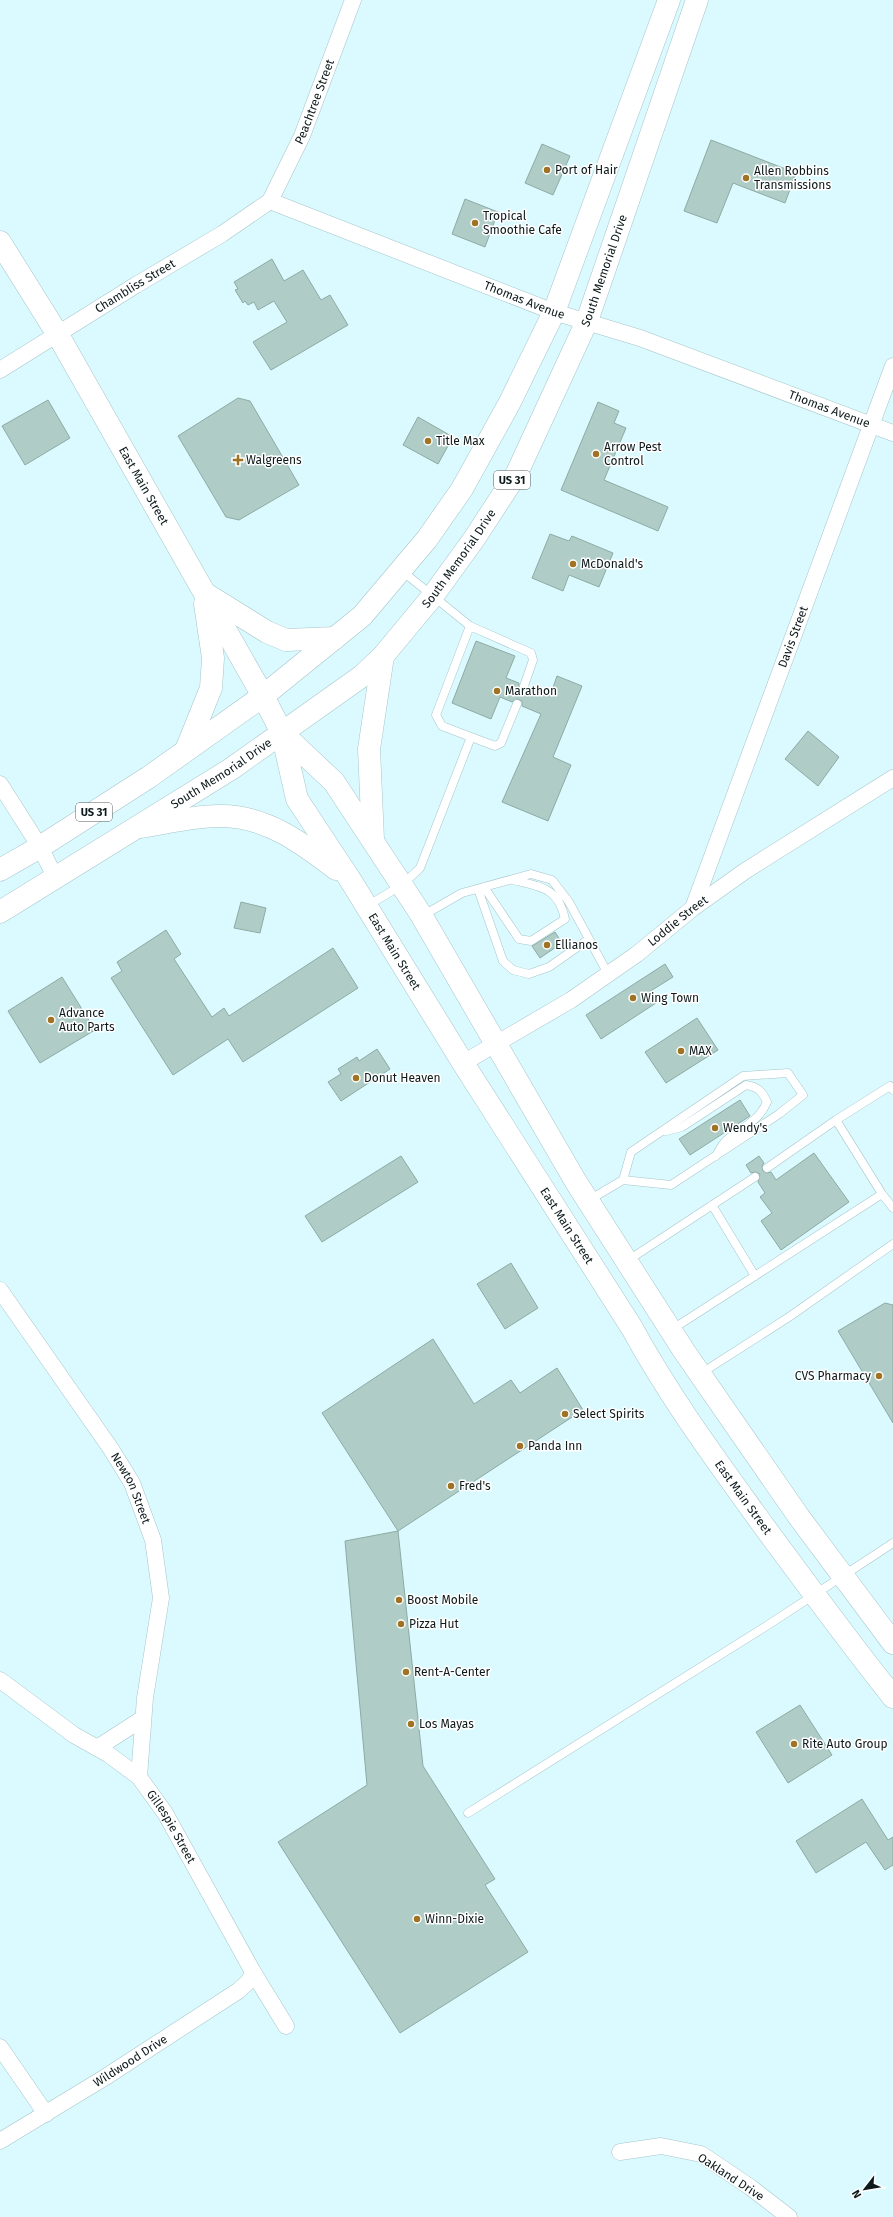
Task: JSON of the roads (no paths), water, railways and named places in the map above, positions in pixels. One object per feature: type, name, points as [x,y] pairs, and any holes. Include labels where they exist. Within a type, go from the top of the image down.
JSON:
[{"type":"main road","name":"US 31","points":[[0,870],[40,847],[149,777],[186,750],[216,732],[263,696],[362,616],[427,539],[462,489],[510,402],[554,312],[669,0]]},
{"type":"main road","name":"South Memorial Drive","points":[[0,912],[141,827],[231,769],[362,676],[383,656],[432,597],[474,539],[517,473],[588,321],[697,0]]},
{"type":"main road","name":"East Main Street","points":[[0,242],[58,335],[263,696],[282,733],[297,799],[367,906],[462,1063],[632,1328],[651,1364],[683,1414],[814,1594],[893,1697]]},
{"type":"main road","points":[[204,593],[267,632],[286,640],[335,638]]},
{"type":"main road","points":[[186,750],[211,688],[213,658],[204,593]]},
{"type":"main road","points":[[373,840],[370,749],[383,656]]},
{"type":"main road","name":"East Main Street","points":[[282,733],[334,782],[373,840],[422,916],[498,1043],[588,1201],[671,1330],[799,1517],[893,1643]]},
{"type":"main road","points":[[141,827],[220,816],[260,822],[297,840],[351,881]]},
{"type":"street","name":"Peachtree Street","points":[[270,201],[302,136],[354,0]]},
{"type":"street","name":"Thomas Avenue","points":[[270,201],[554,312],[588,321],[640,338],[893,433]]},
{"type":"street","name":"Chambliss Street","points":[[0,370],[136,285],[222,234],[270,201]]},
{"type":"street","name":"Davis Street","points":[[693,908],[893,366]]},
{"type":"street","name":"Loddie Street","points":[[462,1063],[571,1000],[636,954],[693,908],[745,871],[893,778]]},
{"type":"street","points":[[0,784],[40,847],[56,877]]},
{"type":"street","name":"Newton Street","points":[[0,1290],[111,1449],[132,1483],[147,1521],[157,1559],[161,1598],[142,1719],[139,1777]]},
{"type":"street","name":"Gillespie Street","points":[[0,1680],[74,1735],[97,1748],[139,1777],[165,1813],[253,1972],[286,2026]]},
{"type":"street","points":[[97,1748],[142,1719]]},
{"type":"street","name":"Wildwood Drive","points":[[0,2141],[46,2114],[238,1991],[249,1981],[253,1972]]},
{"type":"street","points":[[0,2047],[46,2114]]},
{"type":"street","name":"Oakland Drive","points":[[620,2152],[661,2146],[701,2154],[750,2186],[789,2217]]},
{"type":"lane","points":[[402,570],[432,597],[470,626],[531,653],[533,660],[524,686]]},
{"type":"lane","points":[[470,626],[436,715],[442,726],[495,746],[501,743],[517,704]]},
{"type":"lane","points":[[367,906],[402,884],[420,868],[471,737]]},
{"type":"lane","points":[[422,916],[462,893],[532,874],[552,880],[569,902],[608,974]]},
{"type":"lane","points":[[481,888],[519,939],[531,941],[565,919],[562,907],[551,891],[512,880]]},
{"type":"lane","points":[[481,888],[503,961],[513,970],[529,974],[548,968],[589,939]]},
{"type":"lane","points":[[588,1201],[623,1180],[671,1185],[713,1160],[779,1114],[803,1095],[788,1073],[743,1076],[631,1152],[623,1180]]},
{"type":"lane","points":[[660,1132],[682,1127],[746,1085],[756,1087],[763,1094],[767,1102],[762,1112],[747,1127],[728,1139],[713,1160]]},
{"type":"lane","points":[[767,1168],[836,1120],[890,1086],[893,1090]]},
{"type":"lane","points":[[836,1120],[882,1194],[893,1208]]},
{"type":"lane","points":[[627,1261],[754,1177]]},
{"type":"lane","points":[[671,1330],[882,1194]]},
{"type":"lane","points":[[712,1205],[755,1276]]},
{"type":"lane","points":[[700,1374],[789,1317],[893,1244]]},
{"type":"lane","points":[[468,1813],[893,1543]]},
{"type":"place","name":"Port of Hair","points":[[547,170]]},
{"type":"place","name":"Allen Robbins Transmissions","points":[[746,178]]},
{"type":"place","name":"Tropical Smoothie Cafe","points":[[475,223]]},
{"type":"place","name":"Title Max","points":[[428,441]]},
{"type":"place","name":"Arrow Pest Control","points":[[596,454]]},
{"type":"place","name":"Walgreens","points":[[238,460]]},
{"type":"place","name":"McDonald's","points":[[573,564]]},
{"type":"place","name":"Marathon","points":[[497,691]]},
{"type":"place","name":"Ellianos","points":[[547,945]]},
{"type":"place","name":"Wing Town","points":[[633,998]]},
{"type":"place","name":"Advance Auto Parts","points":[[51,1020]]},
{"type":"place","name":"MAX","points":[[681,1051]]},
{"type":"place","name":"Donut Heaven","points":[[356,1078]]},
{"type":"place","name":"Wendy's","points":[[715,1128]]},
{"type":"place","name":"CVS Pharmacy","points":[[879,1376]]},
{"type":"place","name":"Select Spirits","points":[[565,1414]]},
{"type":"place","name":"Panda Inn","points":[[520,1446]]},
{"type":"place","name":"Fred's","points":[[451,1486]]},
{"type":"place","name":"Boost Mobile","points":[[399,1600]]},
{"type":"place","name":"Pizza Hut","points":[[401,1624]]},
{"type":"place","name":"Rent-A-Center","points":[[406,1672]]},
{"type":"place","name":"Los Mayas","points":[[411,1724]]},
{"type":"place","name":"Rite Auto Group","points":[[794,1744]]},
{"type":"place","name":"Winn-Dixie","points":[[417,1919]]}]
